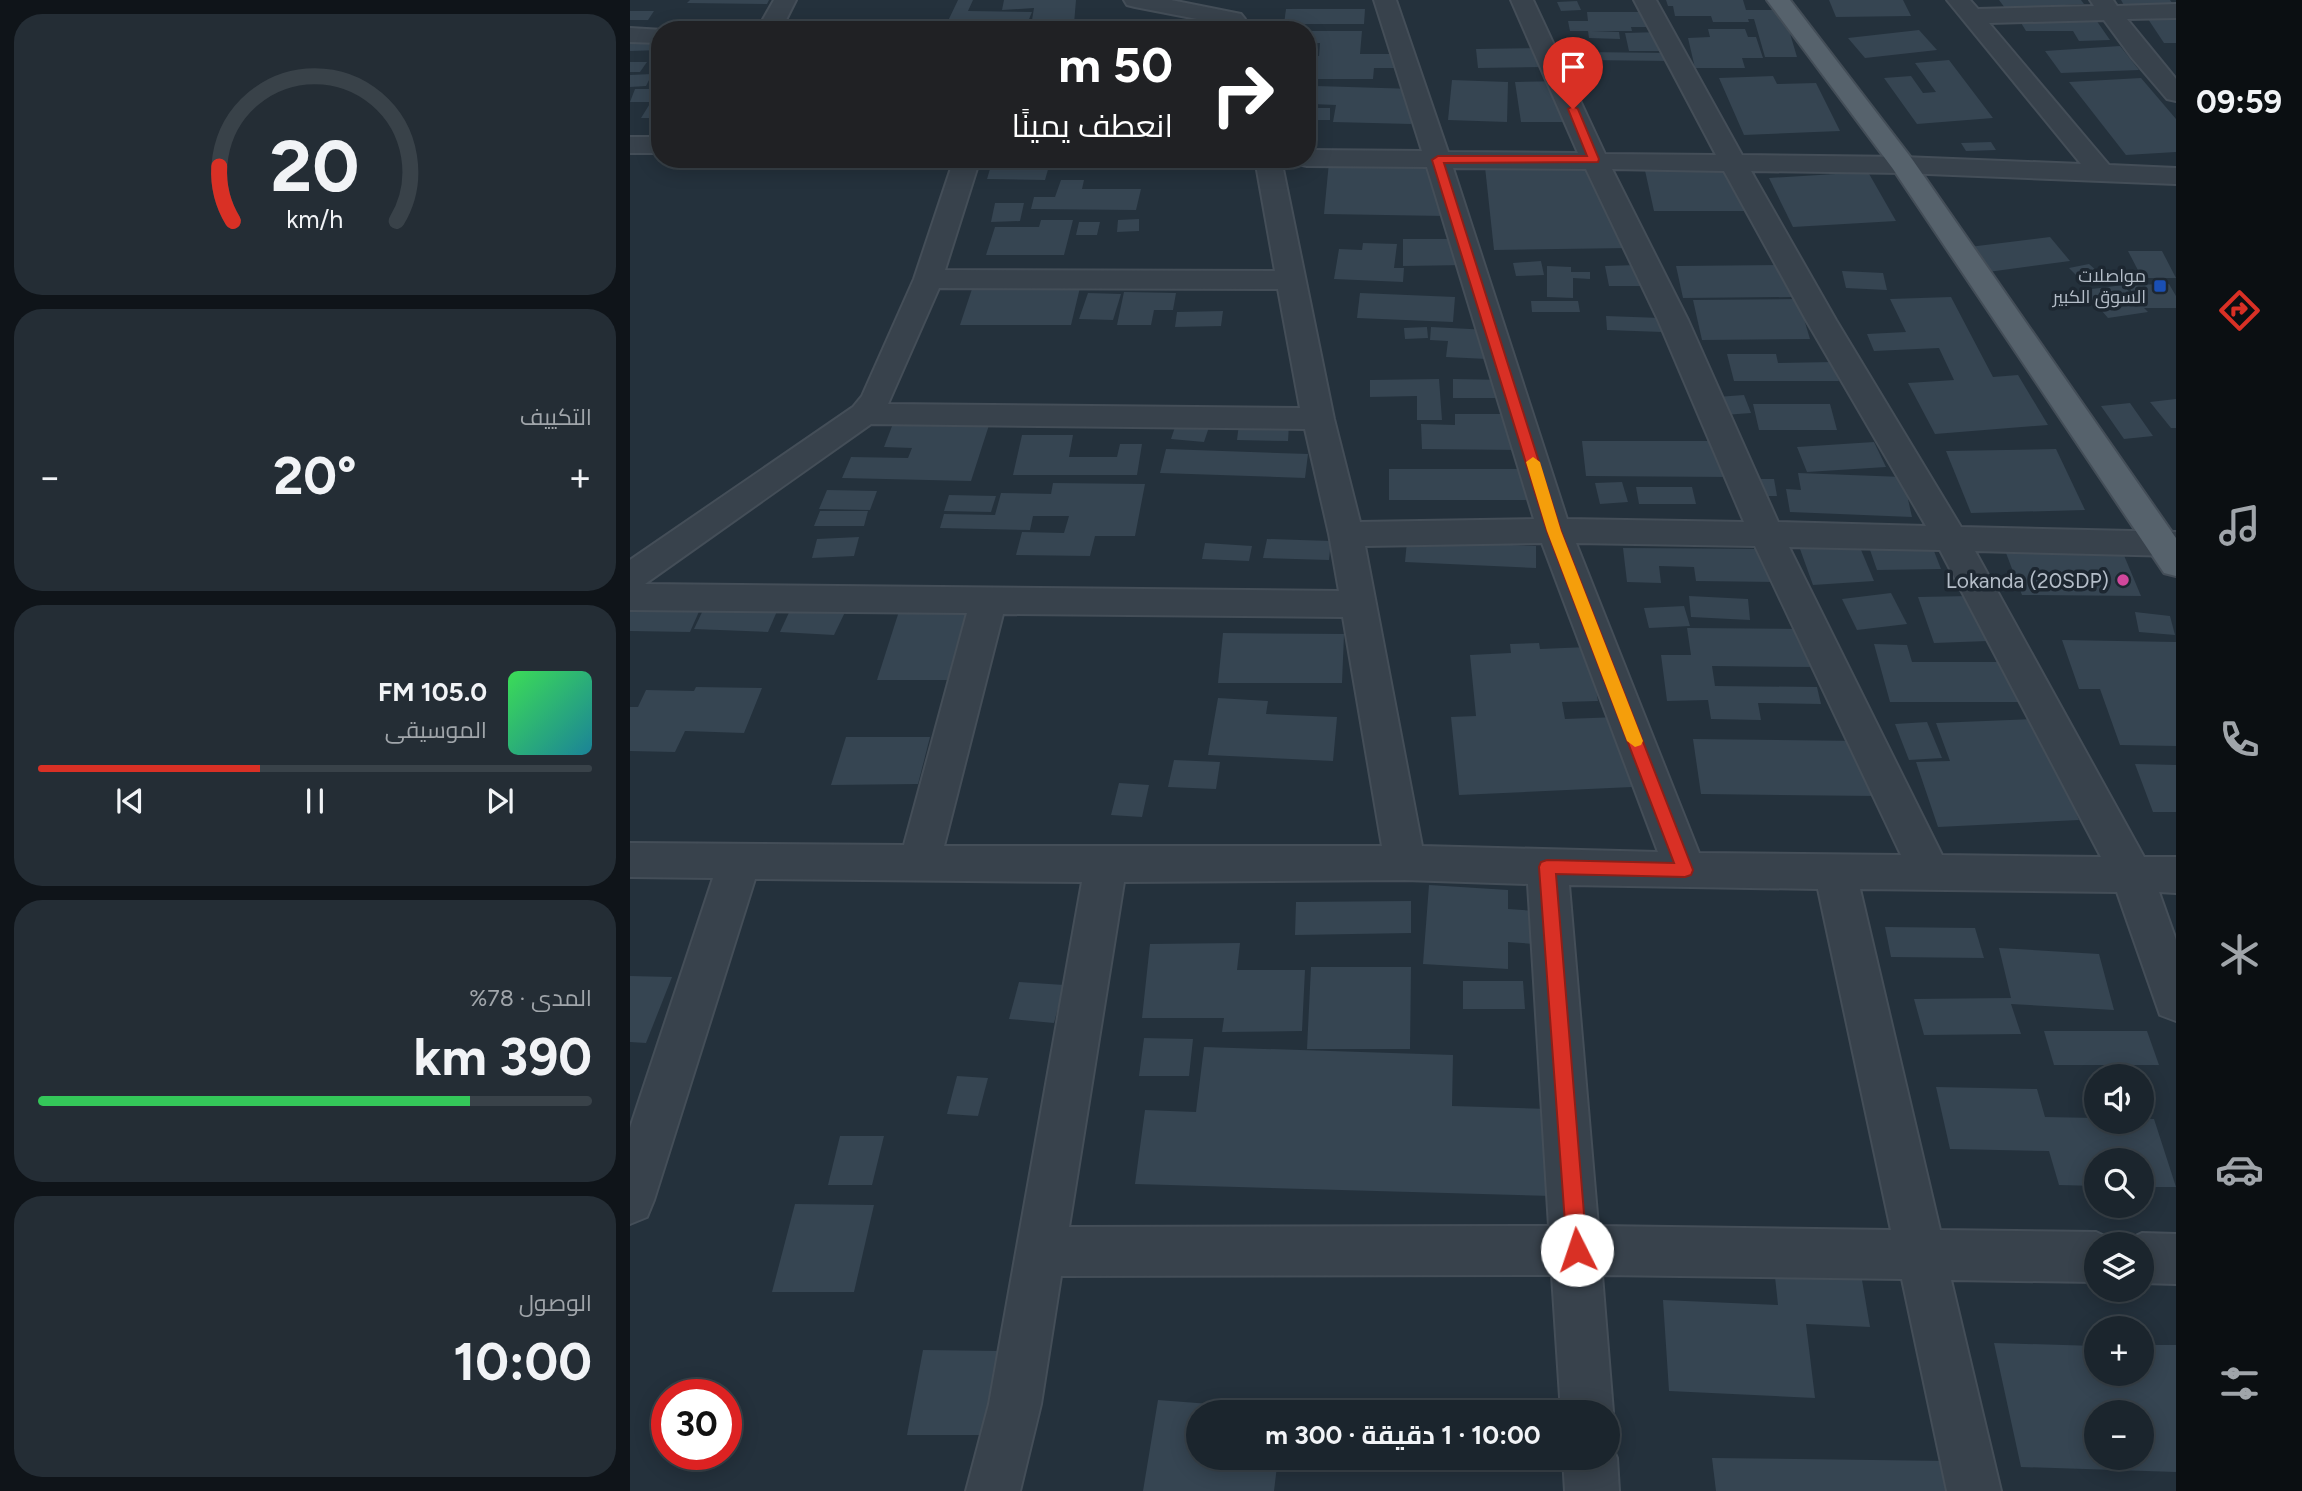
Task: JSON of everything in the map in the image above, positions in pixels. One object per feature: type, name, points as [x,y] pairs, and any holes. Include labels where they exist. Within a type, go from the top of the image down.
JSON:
[{"type":"main road","points":[[1778,0],[1903,165],[2171,551]]},
{"type":"street","points":[[774,21],[785,0]]},
{"type":"street","points":[[1135,0],[1233,16]]},
{"type":"street","points":[[1385,0],[1554,531],[1685,870]]},
{"type":"street","points":[[1522,0],[1594,159],[1673,320],[1766,534],[1930,873]]},
{"type":"street","points":[[1645,0],[1821,320],[1951,539],[2132,874],[2176,1001]]},
{"type":"street","points":[[2106,6],[2140,53],[2176,94]]},
{"type":"street","points":[[1965,8],[2106,6],[2176,11]]},
{"type":"street","points":[[1965,8],[2101,172]]},
{"type":"street","points":[[630,35],[651,36]]},
{"type":"street","points":[[2140,53],[2176,53]]},
{"type":"street","points":[[630,145],[651,145]]},
{"type":"street","points":[[1316,158],[1594,159],[1903,165],[2176,176]]},
{"type":"street","points":[[630,578],[864,414],[876,399],[928,279],[964,168]]},
{"type":"street","points":[[1270,168],[1318,419],[1346,534],[1405,863]]},
{"type":"street","points":[[928,279],[1290,280]]},
{"type":"street","points":[[864,414],[1318,419]]},
{"type":"street","points":[[1346,534],[1554,531],[1766,534],[1951,539],[2171,551]]},
{"type":"street","points":[[630,597],[1359,604]]},
{"type":"street","points":[[920,861],[989,599]]},
{"type":"street","points":[[630,860],[1106,865],[1405,863],[1685,870],[2176,874]]},
{"type":"street","points":[[632,1186],[740,860]]},
{"type":"street","points":[[993,1491],[1015,1404],[1106,865]]},
{"type":"street","points":[[1547,867],[1586,1400]]},
{"type":"street","points":[[1835,870],[1973,1491]]},
{"type":"street","points":[[1039,1252],[1577,1250],[2084,1257]]},
{"type":"street","points":[[2154,1258],[2176,1259]]},
{"type":"street","points":[[1591,1470],[1592,1491]]},
{"type":"building","points":[[690,0],[769,0],[767,4],[687,3]]},
{"type":"building","points":[[958,0],[973,0],[968,11],[1032,12],[1028,21],[948,21]]},
{"type":"building","points":[[1004,0],[1076,0],[1074,21],[1032,21],[1034,8],[1002,10]]},
{"type":"building","points":[[1666,0],[1743,0],[1746,10],[1783,10],[1797,57],[1765,57],[1754,19],[1748,19],[1749,22],[1713,22],[1711,16],[1675,16],[1673,6],[1668,6]]},
{"type":"building","points":[[1829,0],[1903,0],[1911,16],[1836,17]]},
{"type":"building","points":[[1999,0],[2081,0],[2084,4],[2005,8]]},
{"type":"building","points":[[2121,0],[2170,0],[2175,7],[2125,7]]},
{"type":"building","points":[[1577,1],[1581,10],[1561,11],[1557,2]]},
{"type":"building","points":[[1286,9],[1365,9],[1364,24],[1284,21]]},
{"type":"building","points":[[630,11],[654,11],[648,20],[630,20]]},
{"type":"building","points":[[1587,12],[1646,12],[1650,27],[1631,27],[1632,31],[1592,31],[1619,32],[1620,39],[1589,38],[1588,31],[1570,31],[1568,21],[1588,21]]},
{"type":"building","points":[[2146,16],[2176,16],[2176,43],[2164,43]]},
{"type":"building","points":[[2094,17],[2110,40],[2079,41],[2073,31],[2026,31],[2018,18]]},
{"type":"building","points":[[1708,29],[1745,29],[1748,37],[1756,37],[1763,58],[1742,58],[1745,68],[1695,68],[1688,38],[1710,37]]},
{"type":"building","points":[[1919,30],[1937,50],[1865,58],[1848,38]]},
{"type":"building","points":[[1316,31],[1362,31],[1360,54],[1398,54],[1398,68],[1374,68],[1373,79],[1316,79],[1316,56],[1319,56],[1320,43],[1316,43]]},
{"type":"building","points":[[1660,32],[1664,51],[1629,51],[1625,33]]},
{"type":"building","points":[[630,42],[651,42],[651,50],[630,51]]},
{"type":"building","points":[[2120,46],[2139,70],[2061,73],[2045,51]]},
{"type":"building","points":[[1542,48],[1545,67],[1478,68],[1476,49]]},
{"type":"building","points":[[1584,52],[1668,53],[1670,61],[1585,60]]},
{"type":"building","points":[[1949,60],[1993,118],[1917,124],[1884,78],[1911,76],[1923,93],[1936,92],[1915,63]]},
{"type":"building","points":[[630,62],[647,62],[640,72],[630,72]]},
{"type":"building","points":[[630,75],[651,76],[646,86],[630,87]]},
{"type":"building","points":[[1773,76],[1777,84],[1816,83],[1840,131],[1744,135],[1719,78]]},
{"type":"building","points":[[2141,78],[2176,119],[2176,152],[2126,155],[2069,82]]},
{"type":"building","points":[[1452,80],[1508,82],[1507,122],[1448,120]]},
{"type":"building","points":[[1568,81],[1575,122],[1521,122],[1515,82]]},
{"type":"building","points":[[1316,86],[1415,89],[1411,124],[1333,122],[1336,105],[1316,104]]},
{"type":"building","points":[[635,89],[651,89],[651,102],[630,102]]},
{"type":"building","points":[[651,102],[651,118],[641,118]]},
{"type":"building","points":[[1316,108],[1330,108],[1330,120],[1316,120]]},
{"type":"building","points":[[1991,142],[1996,150],[1966,151],[1961,143]]},
{"type":"building","points":[[1642,157],[1750,157],[1766,211],[1654,211]]},
{"type":"building","points":[[1329,162],[1446,163],[1445,216],[1324,214]]},
{"type":"building","points":[[1612,165],[1629,248],[1494,250],[1485,167]]},
{"type":"building","points":[[990,168],[1048,168],[1045,180],[987,179]]},
{"type":"building","points":[[1868,172],[1896,221],[1793,227],[1769,178]]},
{"type":"building","points":[[1061,180],[1084,180],[1082,189],[1141,189],[1136,210],[1031,209],[1034,197],[1055,197]]},
{"type":"building","points":[[995,203],[1024,203],[1020,221],[991,222]]},
{"type":"building","points":[[1139,219],[1139,231],[1117,232],[1118,220]]},
{"type":"building","points":[[1041,220],[1073,220],[1064,255],[986,255],[995,227],[1039,227]]},
{"type":"building","points":[[1079,222],[1100,222],[1097,235],[1076,235]]},
{"type":"building","points":[[2050,237],[2070,261],[1988,272],[1969,247]]},
{"type":"building","points":[[1403,239],[1465,239],[1466,265],[1403,266]]},
{"type":"building","points":[[1363,243],[1397,244],[1394,268],[1404,268],[1403,282],[1334,279],[1339,249],[1362,250]]},
{"type":"building","points":[[2128,251],[2162,251],[2176,278],[2142,278]]},
{"type":"building","points":[[1541,261],[1544,275],[1516,276],[1513,263]]},
{"type":"building","points":[[2089,264],[2098,272],[2078,277],[2069,268]]},
{"type":"building","points":[[1637,265],[1642,286],[1609,286],[1605,266]]},
{"type":"building","points":[[1782,265],[1792,297],[1683,298],[1676,266]]},
{"type":"building","points":[[1547,266],[1571,267],[1571,272],[1590,272],[1590,279],[1573,278],[1573,298],[1547,297]]},
{"type":"building","points":[[978,271],[1084,271],[1071,325],[960,325]]},
{"type":"building","points":[[1842,271],[1883,273],[1887,290],[1846,288]]},
{"type":"building","points":[[2169,284],[2176,296],[2176,308],[2144,308],[2148,312],[2108,318],[2084,290],[2123,285],[2136,299],[2128,285]]},
{"type":"building","points":[[1124,292],[1176,293],[1173,310],[1154,310],[1151,325],[1117,325]]},
{"type":"building","points":[[1088,293],[1121,294],[1113,320],[1079,319]]},
{"type":"building","points":[[1360,293],[1455,297],[1453,322],[1357,318]]},
{"type":"building","points":[[1951,297],[1993,377],[2018,375],[2048,425],[1935,434],[1908,383],[1954,380],[1939,348],[1874,351],[1867,334],[1906,332],[1890,299]]},
{"type":"building","points":[[1798,299],[1810,339],[1702,340],[1693,300]]},
{"type":"building","points":[[1531,301],[1578,301],[1580,312],[1532,312]]},
{"type":"building","points":[[1223,311],[1221,326],[1175,327],[1177,312]]},
{"type":"building","points":[[1606,316],[1661,318],[1662,332],[1607,330]]},
{"type":"building","points":[[1427,327],[1428,338],[1405,339],[1404,328]]},
{"type":"building","points":[[1431,327],[1489,330],[1487,359],[1446,357],[1448,341],[1430,340]]},
{"type":"building","points":[[1727,354],[1776,354],[1778,363],[1833,362],[1839,381],[1734,381]]},
{"type":"building","points":[[1439,379],[1442,420],[1417,420],[1417,396],[1370,397],[1370,380]]},
{"type":"building","points":[[1453,379],[1507,380],[1508,398],[1453,398]]},
{"type":"building","points":[[1744,395],[1751,413],[1724,415],[1717,397]]},
{"type":"building","points":[[2176,399],[2176,428],[2171,428],[2150,402]]},
{"type":"building","points":[[2130,403],[2153,436],[2124,439],[2101,406]]},
{"type":"building","points":[[1753,404],[1830,404],[1837,430],[1759,430]]},
{"type":"building","points":[[1455,414],[1519,414],[1521,450],[1422,449],[1421,424],[1455,425]]},
{"type":"building","points":[[894,421],[990,422],[971,481],[842,478],[851,457],[908,458],[912,448],[884,447]]},
{"type":"building","points":[[1176,424],[1209,427],[1204,442],[1171,439]]},
{"type":"building","points":[[1239,424],[1289,424],[1288,441],[1237,440]]},
{"type":"building","points":[[1022,435],[1073,435],[1069,457],[1117,457],[1120,444],[1142,444],[1137,475],[1013,475]]},
{"type":"building","points":[[1582,441],[1723,441],[1730,477],[1586,476]]},
{"type":"building","points":[[1874,442],[1886,467],[1807,472],[1797,447]]},
{"type":"building","points":[[1166,449],[1308,454],[1305,478],[1160,473]]},
{"type":"building","points":[[2056,449],[2085,510],[1971,513],[1946,451]]},
{"type":"building","points":[[1389,469],[1533,469],[1536,500],[1389,500]]},
{"type":"building","points":[[1798,473],[1903,477],[1912,517],[1790,512],[1786,489],[1801,490]]},
{"type":"building","points":[[1745,479],[1774,479],[1777,496],[1748,496]]},
{"type":"building","points":[[1622,482],[1628,502],[1600,504],[1595,483]]},
{"type":"building","points":[[1053,483],[1145,484],[1135,536],[1095,536],[1090,556],[1016,555],[1022,532],[1064,533],[1069,516],[1033,516],[1030,530],[940,528],[944,514],[995,515],[1001,493],[1051,494]]},
{"type":"building","points":[[1636,487],[1692,487],[1696,504],[1639,504]]},
{"type":"building","points":[[827,490],[877,491],[870,510],[819,509]]},
{"type":"building","points":[[949,495],[996,496],[991,512],[944,511]]},
{"type":"building","points":[[820,511],[868,511],[864,526],[814,526]]},
{"type":"building","points":[[1409,520],[1512,524],[1512,545],[1536,546],[1536,568],[1405,562]]},
{"type":"building","points":[[859,537],[854,556],[812,558],[817,539]]},
{"type":"building","points":[[1267,539],[1331,541],[1329,560],[1263,558]]},
{"type":"building","points":[[1205,543],[1252,546],[1249,561],[1202,559]]},
{"type":"building","points":[[1859,545],[1874,581],[1813,585],[1800,549]]},
{"type":"building","points":[[1932,546],[1941,569],[1877,570],[1869,547]]},
{"type":"building","points":[[1623,548],[1769,549],[1777,582],[1696,581],[1694,567],[1659,566],[1661,583],[1627,582]]},
{"type":"building","points":[[2006,553],[2123,553],[2141,596],[2022,595]]},
{"type":"building","points":[[1891,593],[1907,624],[1857,630],[1842,599]]},
{"type":"building","points":[[1689,596],[1748,599],[1750,620],[1691,617]]},
{"type":"building","points":[[1970,596],[1988,641],[1934,643],[1918,597]]},
{"type":"building","points":[[901,605],[981,606],[961,680],[877,680]]},
{"type":"building","points":[[630,606],[701,607],[690,632],[630,631]]},
{"type":"building","points":[[705,606],[778,609],[768,632],[694,629]]},
{"type":"building","points":[[792,606],[846,610],[834,635],[780,632]]},
{"type":"building","points":[[1684,606],[1690,626],[1649,628],[1644,608]]},
{"type":"building","points":[[2135,612],[2170,616],[2175,635],[2139,632]]},
{"type":"building","points":[[1687,628],[1806,629],[1815,667],[1712,666],[1715,686],[1817,687],[1821,704],[1758,703],[1761,720],[1711,719],[1708,700],[1667,701],[1661,655],[1691,655]]},
{"type":"building","points":[[1223,633],[1344,634],[1342,683],[1218,683]]},
{"type":"building","points":[[2062,640],[2176,642],[2176,746],[2120,745],[2100,689],[2079,689]]},
{"type":"building","points":[[1539,643],[1540,649],[1588,647],[1598,701],[1562,702],[1565,719],[1619,717],[1632,787],[1459,795],[1451,717],[1476,716],[1470,655],[1511,653],[1510,644]]},
{"type":"building","points":[[1874,644],[1907,645],[1912,662],[2005,662],[2019,702],[1890,702]]},
{"type":"building","points":[[696,687],[762,688],[744,733],[685,731],[675,752],[630,751],[630,707],[638,707],[646,690],[694,691]]},
{"type":"building","points":[[1218,698],[1268,701],[1266,714],[1337,717],[1333,761],[1208,755]]},
{"type":"building","points":[[2037,719],[2079,820],[1938,827],[1916,762],[1950,761],[1936,723]]},
{"type":"building","points":[[1927,722],[1942,758],[1909,760],[1895,724]]},
{"type":"building","points":[[846,737],[930,737],[918,784],[831,785]]},
{"type":"building","points":[[1693,739],[1863,741],[1876,796],[1701,794]]},
{"type":"building","points":[[1174,760],[1220,762],[1216,789],[1168,787]]},
{"type":"building","points":[[2135,764],[2176,765],[2176,812],[2153,812]]},
{"type":"building","points":[[1119,783],[1149,785],[1142,817],[1111,815]]},
{"type":"building","points":[[1429,885],[1508,890],[1508,909],[1562,913],[1562,946],[1508,942],[1508,969],[1423,964]]},
{"type":"building","points":[[1411,901],[1411,933],[1295,935],[1296,902]]},
{"type":"building","points":[[1885,927],[1975,928],[1984,958],[1891,957]]},
{"type":"building","points":[[1240,943],[1237,970],[1305,970],[1302,1031],[1222,1032],[1224,1018],[1142,1018],[1150,944]]},
{"type":"building","points":[[1999,948],[2099,954],[2114,1010],[2011,1004],[2021,1034],[1924,1035],[1914,999],[2011,998]]},
{"type":"building","points":[[1311,967],[1411,967],[1410,1049],[1307,1049]]},
{"type":"building","points":[[630,976],[672,977],[646,1043],[630,1042]]},
{"type":"building","points":[[1463,981],[1523,981],[1525,1009],[1463,1009]]},
{"type":"building","points":[[1019,982],[1064,985],[1054,1023],[1009,1019]]},
{"type":"building","points":[[2044,1031],[2147,1031],[2159,1065],[2084,1064],[2054,1065]]},
{"type":"building","points":[[1144,1038],[1193,1039],[1189,1076],[1139,1076]]},
{"type":"building","points":[[1204,1047],[1453,1055],[1452,1106],[1549,1109],[1552,1196],[1135,1184],[1145,1110],[1196,1112]]},
{"type":"building","points":[[957,1076],[988,1078],[978,1116],[947,1114]]},
{"type":"building","points":[[1936,1087],[2037,1089],[2045,1117],[2084,1118],[2084,1134],[2154,1134],[2154,1119],[2176,1187],[2154,1187],[2154,1148],[2084,1148],[2084,1186],[2059,1185],[2049,1151],[1950,1149]]},
{"type":"building","points":[[840,1136],[884,1136],[872,1185],[828,1185]]},
{"type":"building","points":[[795,1204],[874,1205],[854,1292],[772,1292]]},
{"type":"building","points":[[1775,1277],[1862,1280],[1870,1327],[1806,1324],[1815,1398],[1669,1391],[1663,1300],[1778,1305]]},
{"type":"building","points":[[1994,1343],[2084,1346],[2084,1386],[2154,1386],[2154,1345],[2176,1345],[2176,1472],[2114,1470],[2154,1470],[2154,1400],[2084,1400],[2084,1469],[2021,1467]]},
{"type":"building","points":[[923,1350],[1001,1351],[986,1435],[907,1435]]},
{"type":"building","points":[[1158,1400],[1186,1402],[1186,1470],[1277,1470],[1274,1491],[1143,1491]]},
{"type":"building","points":[[1712,1458],[1950,1461],[1956,1491],[1716,1491]]},
{"type":"slow traffic","points":[[1533,462],[1554,531],[1635,741]]},
{"type":"place","name":"مواصلات السوق الكبير","points":[[2160,286]]},
{"type":"place","name":"Lokanda (20SDP)","points":[[2123,580]]},
{"type":"route","points":[[1573,109],[1594,159],[1438,160],[1554,531],[1685,870],[1547,867],[1577,1250]]}]
